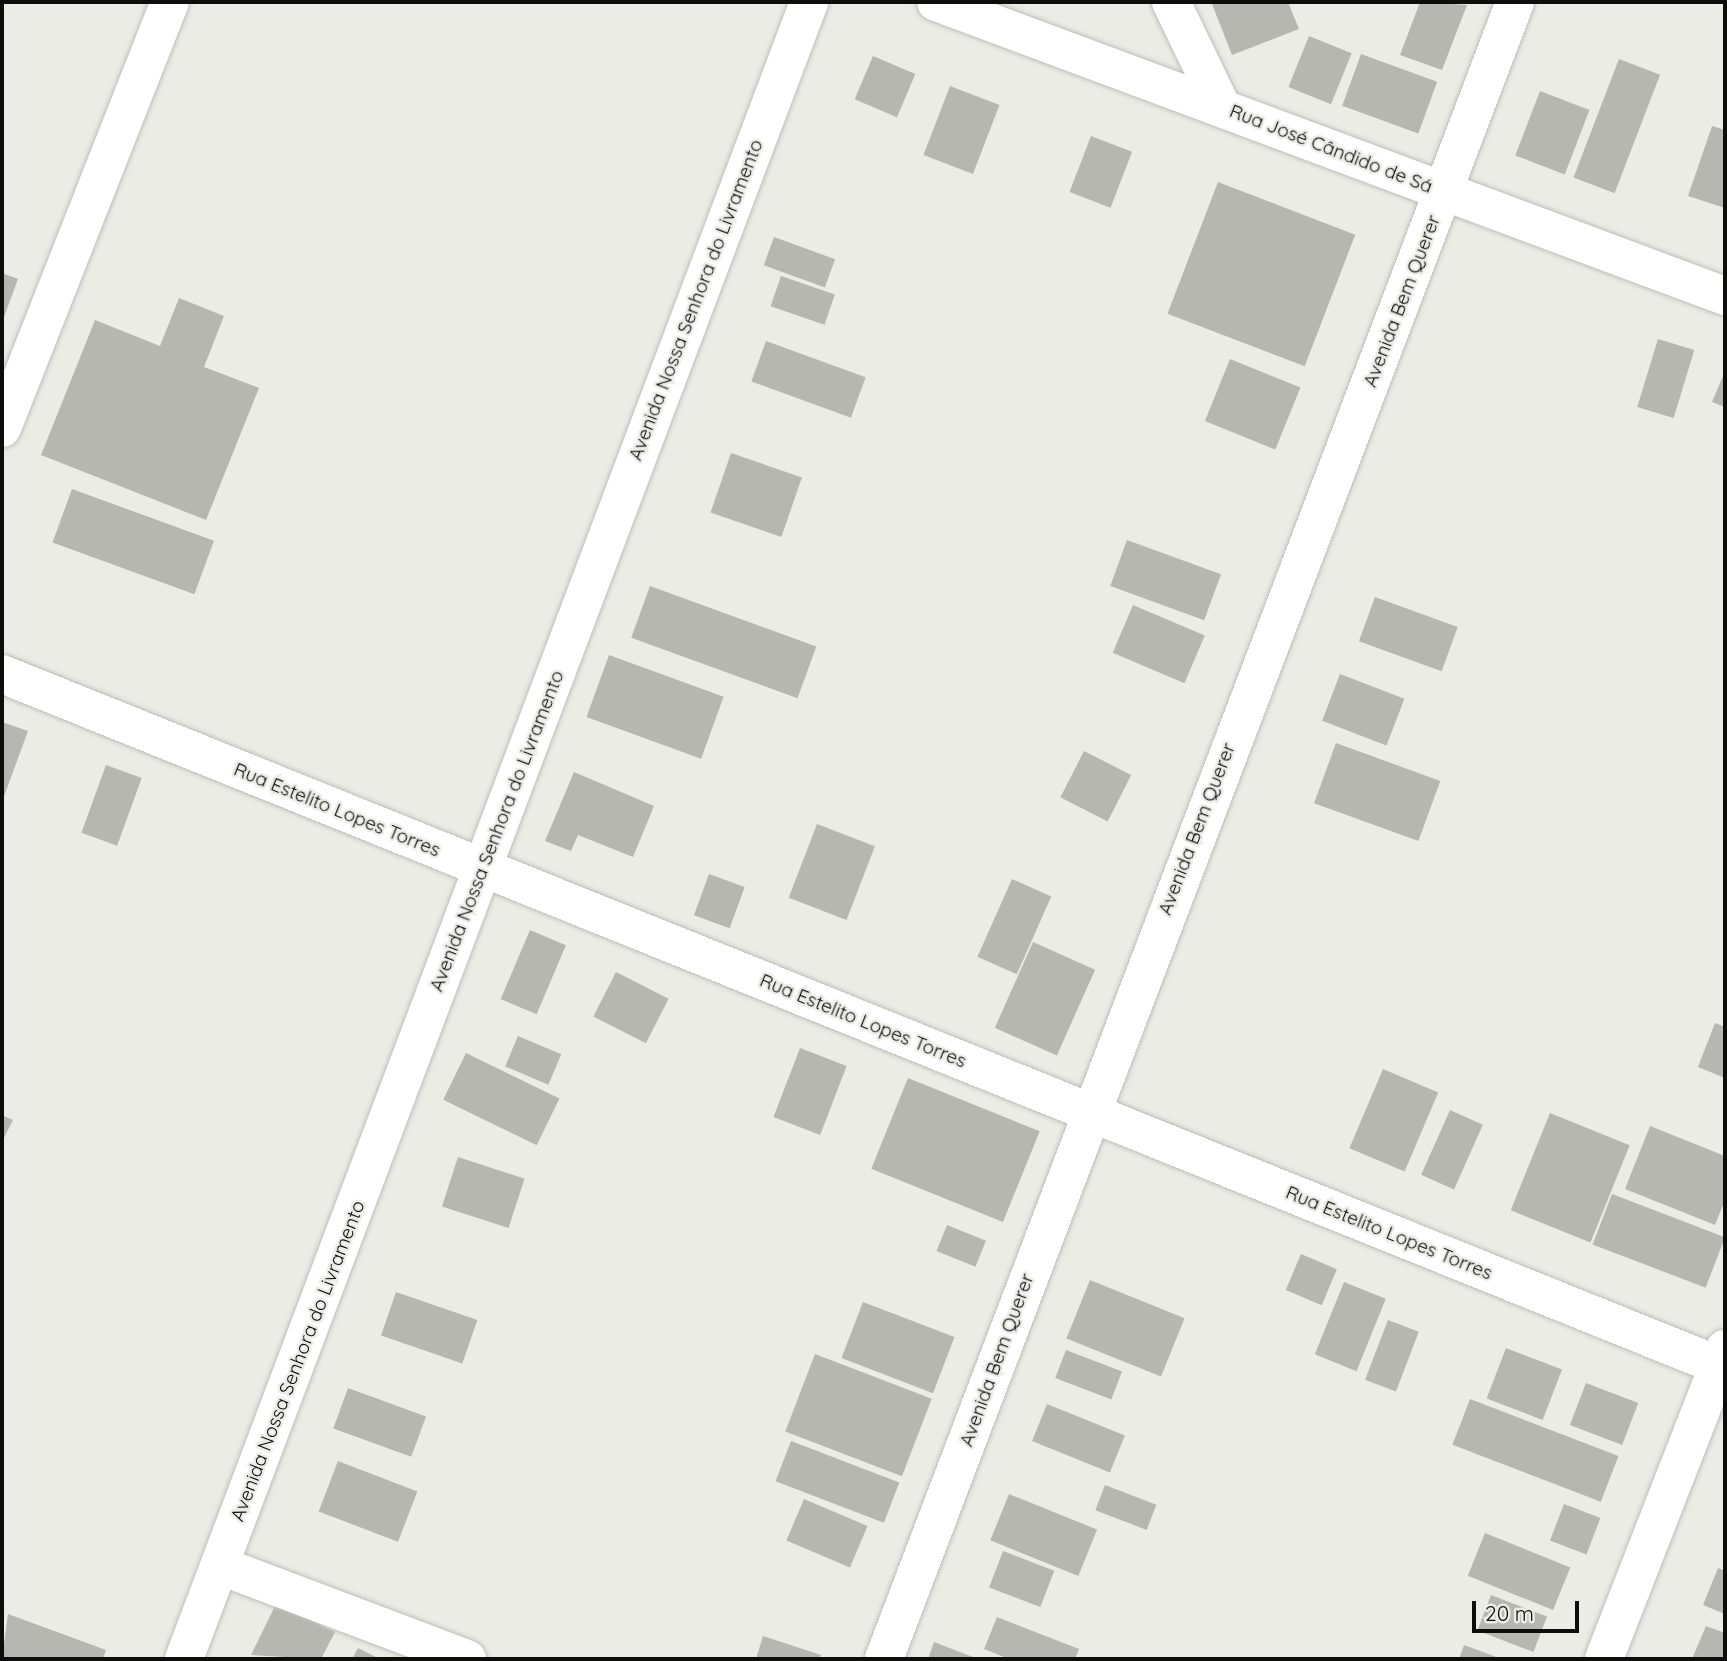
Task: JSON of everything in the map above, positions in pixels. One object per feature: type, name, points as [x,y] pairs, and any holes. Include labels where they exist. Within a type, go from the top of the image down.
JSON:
[{"type":"street","points":[[2,428],[170,2]]},
{"type":"street","name":"Avenida Nossa Senhora do Livramento","points":[[184,1659],[809,2]]},
{"type":"street","name":"Rua José Cândido de Sá","points":[[936,2],[1725,296]]},
{"type":"street","points":[[1171,2],[1222,108]]},
{"type":"street","name":"Avenida Bem Querer","points":[[884,1659],[1088,1111],[1445,192],[1515,2]]},
{"type":"street","name":"Rua Estelito Lopes Torres","points":[[2,674],[1088,1111],[1723,1361]]},
{"type":"street","points":[[1604,1659],[1723,1361]]},
{"type":"street","points":[[221,1566],[467,1659]]},
{"type":"building","points":[[1288,2],[1299,29],[1232,55],[1212,4]]},
{"type":"building","points":[[1420,2],[1467,5],[1442,70],[1400,55]]},
{"type":"building","points":[[1309,36],[1352,53],[1331,104],[1288,87]]},
{"type":"building","points":[[1361,54],[1437,82],[1418,133],[1342,106]]},
{"type":"building","points":[[873,56],[915,74],[897,117],[855,99]]},
{"type":"building","points":[[1619,59],[1660,75],[1615,193],[1573,178]]},
{"type":"building","points":[[950,86],[999,105],[973,174],[923,155]]},
{"type":"building","points":[[1540,91],[1589,110],[1565,174],[1515,155]]},
{"type":"building","points":[[1712,126],[1725,130],[1725,208],[1688,196]]},
{"type":"building","points":[[1091,136],[1132,152],[1111,208],[1069,192]]},
{"type":"building","points":[[1218,182],[1355,235],[1305,366],[1167,314]]},
{"type":"building","points":[[774,237],[835,259],[825,287],[764,265]]},
{"type":"building","points":[[2,273],[18,279],[4,317],[2,316]]},
{"type":"building","points":[[781,276],[835,295],[824,325],[771,306]]},
{"type":"building","points":[[179,298],[224,316],[204,367],[259,388],[206,520],[41,455],[95,320],[160,346]]},
{"type":"building","points":[[1658,339],[1694,350],[1674,418],[1637,407]]},
{"type":"building","points":[[766,341],[866,377],[851,418],[751,381]]},
{"type":"building","points":[[1230,359],[1300,387],[1275,450],[1205,421]]},
{"type":"building","points":[[1725,371],[1725,407],[1712,402]]},
{"type":"building","points":[[731,453],[802,477],[781,537],[710,513]]},
{"type":"building","points":[[72,489],[214,541],[194,594],[53,543]]},
{"type":"building","points":[[1127,540],[1221,574],[1204,620],[1110,586]]},
{"type":"building","points":[[650,586],[816,647],[798,698],[631,638]]},
{"type":"building","points":[[1375,597],[1458,627],[1442,671],[1359,641]]},
{"type":"building","points":[[1133,605],[1205,635],[1184,683],[1113,653]]},
{"type":"building","points":[[609,655],[724,697],[701,759],[586,717]]},
{"type":"building","points":[[1340,674],[1404,699],[1386,745],[1322,721]]},
{"type":"building","points":[[2,722],[28,731],[2,802]]},
{"type":"building","points":[[1336,743],[1440,781],[1418,841],[1314,803]]},
{"type":"building","points":[[1084,751],[1131,775],[1108,821],[1060,797]]},
{"type":"building","points":[[106,765],[142,778],[117,846],[81,833]]},
{"type":"building","points":[[574,772],[654,806],[633,857],[578,835],[571,851],[545,841]]},
{"type":"building","points":[[817,824],[875,846],[847,920],[789,898]]},
{"type":"building","points":[[709,874],[745,887],[730,928],[694,915]]},
{"type":"building","points":[[1012,879],[1051,896],[1017,974],[977,957]]},
{"type":"building","points":[[530,930],[566,945],[537,1014],[501,999]]},
{"type":"building","points":[[1033,942],[1095,970],[1057,1056],[995,1028]]},
{"type":"building","points":[[616,972],[669,999],[646,1043],[593,1017]]},
{"type":"building","points":[[1715,1023],[1725,1027],[1725,1078],[1698,1067]]},
{"type":"building","points":[[518,1036],[561,1054],[548,1085],[505,1066]]},
{"type":"building","points":[[800,1048],[847,1066],[820,1135],[773,1117]]},
{"type":"building","points":[[466,1053],[559,1099],[537,1145],[443,1100]]},
{"type":"building","points":[[1383,1069],[1438,1092],[1405,1172],[1349,1148]]},
{"type":"building","points":[[908,1078],[1040,1131],[1003,1222],[871,1169]]},
{"type":"building","points":[[1450,1110],[1483,1125],[1454,1190],[1421,1175]]},
{"type":"building","points":[[1550,1113],[1630,1145],[1590,1243],[1511,1210]]},
{"type":"building","points":[[2,1115],[13,1120],[2,1142]]},
{"type":"building","points":[[1650,1126],[1725,1156],[1725,1200],[1715,1225],[1625,1189]]},
{"type":"building","points":[[458,1157],[525,1179],[509,1228],[442,1206]]},
{"type":"building","points":[[1612,1194],[1725,1237],[1706,1288],[1593,1244]]},
{"type":"building","points":[[947,1225],[986,1241],[975,1267],[937,1251]]},
{"type":"building","points":[[1301,1254],[1337,1269],[1322,1305],[1286,1290]]},
{"type":"building","points":[[1090,1280],[1185,1318],[1161,1377],[1066,1338]]},
{"type":"building","points":[[1344,1282],[1386,1299],[1357,1371],[1315,1354]]},
{"type":"building","points":[[396,1292],[477,1320],[462,1363],[381,1335]]},
{"type":"building","points":[[863,1302],[954,1337],[933,1393],[841,1358]]},
{"type":"building","points":[[1388,1320],[1419,1332],[1396,1392],[1365,1380]]},
{"type":"building","points":[[1506,1348],[1562,1370],[1543,1420],[1487,1398]]},
{"type":"building","points":[[1066,1350],[1122,1372],[1111,1400],[1055,1378]]},
{"type":"building","points":[[815,1354],[932,1399],[902,1476],[785,1431]]},
{"type":"building","points":[[1586,1383],[1638,1403],[1622,1445],[1570,1425]]},
{"type":"building","points":[[348,1388],[426,1416],[411,1457],[333,1428]]},
{"type":"building","points":[[1470,1399],[1618,1456],[1601,1502],[1452,1445]]},
{"type":"building","points":[[1047,1404],[1125,1435],[1110,1473],[1032,1441]]},
{"type":"building","points":[[791,1441],[899,1483],[884,1523],[776,1481]]},
{"type":"building","points":[[338,1461],[417,1491],[398,1542],[319,1511]]},
{"type":"building","points":[[1105,1485],[1156,1505],[1147,1530],[1095,1510]]},
{"type":"building","points":[[1009,1494],[1097,1530],[1078,1576],[990,1540]]},
{"type":"building","points":[[804,1499],[868,1526],[850,1567],[786,1540]]},
{"type":"building","points":[[1564,1504],[1600,1518],[1586,1554],[1550,1540]]},
{"type":"building","points":[[1485,1533],[1570,1567],[1553,1610],[1468,1576]]},
{"type":"building","points":[[1003,1551],[1054,1571],[1040,1607],[989,1587]]},
{"type":"building","points":[[1718,1568],[1725,1571],[1725,1614],[1703,1605]]},
{"type":"building","points":[[1491,1595],[1547,1617],[1533,1652],[1477,1630]]},
{"type":"building","points":[[276,1604],[335,1632],[321,1659],[251,1655]]},
{"type":"building","points":[[8,1614],[106,1650],[103,1659],[2,1659]]},
{"type":"building","points":[[997,1617],[1079,1649],[1075,1659],[1009,1659],[984,1649]]},
{"type":"building","points":[[1706,1626],[1725,1633],[1725,1659],[1692,1659]]},
{"type":"building","points":[[763,1636],[821,1655],[819,1659],[756,1659]]},
{"type":"building","points":[[934,1642],[978,1659],[928,1659]]},
{"type":"building","points":[[1464,1645],[1502,1659],[1459,1659]]},
{"type":"building","points":[[358,1648],[380,1659],[352,1659]]}]
